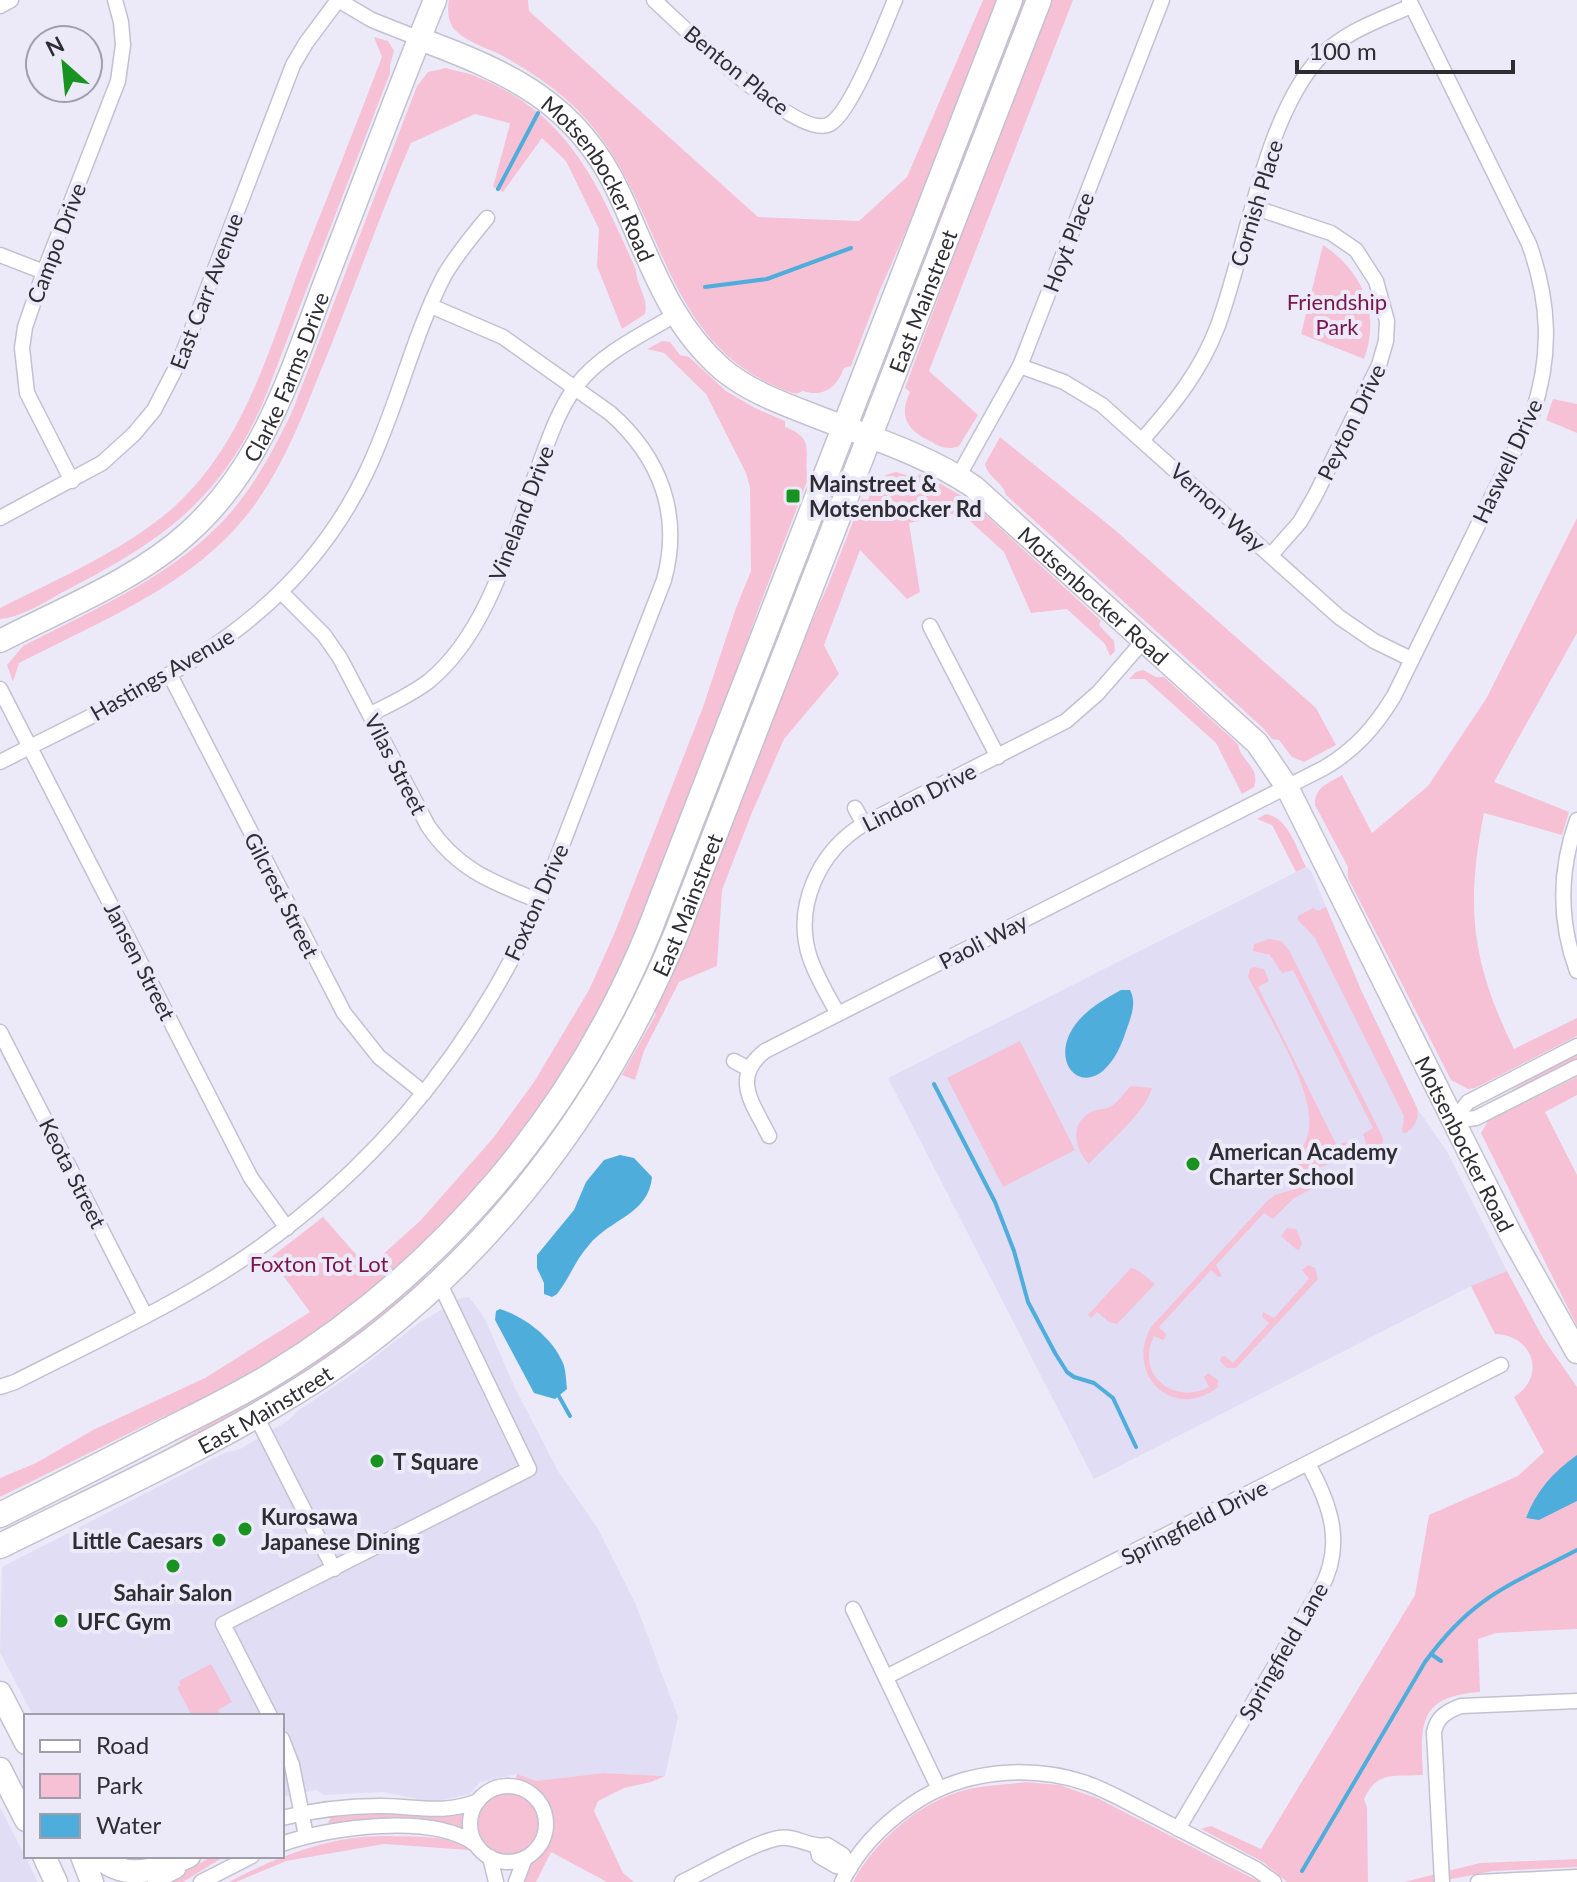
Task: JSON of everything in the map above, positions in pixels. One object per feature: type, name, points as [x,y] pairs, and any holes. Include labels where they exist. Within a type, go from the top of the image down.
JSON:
[{"type":"main road","name":"Clarke Farms Drive","points":[[0,641],[125,576],[162,553],[201,521],[237,480],[255,452],[280,399],[435,0]]},
{"type":"main road","name":"East Mainstreet","points":[[0,1515],[249,1389],[362,1313],[424,1260],[475,1207],[512,1165],[580,1068],[641,951],[1010,0]]},
{"type":"main road","name":"East Mainstreet","points":[[0,1546],[256,1416],[352,1354],[439,1282],[504,1215],[548,1160],[606,1076],[634,1028],[691,897],[1039,0]]},
{"type":"main road","name":"Motsenbocker Road","points":[[420,39],[479,60],[506,74],[533,90],[568,120],[595,152],[618,189],[658,286],[675,315],[700,348],[735,379],[764,396],[958,477],[998,507],[1257,743],[1287,787],[1511,1235],[1577,1352]]},
{"type":"main road","points":[[439,1282],[438,1263],[506,1191],[511,1184],[512,1165]]},
{"type":"main road","points":[[0,1561],[51,1534],[75,1508]]},
{"type":"main road","points":[[0,1693],[24,1739]]},
{"type":"main road","points":[[0,1769],[24,1816]]},
{"type":"main road","points":[[45,1858],[56,1882]]},
{"type":"main road","points":[[83,1858],[92,1882]]},
{"type":"main road","points":[[100,1858],[117,1872],[142,1875],[159,1871],[185,1858]]},
{"type":"street","points":[[0,6],[11,0]]},
{"type":"street","name":"Campo Drive","points":[[72,481],[32,405],[24,381],[23,336],[44,272],[118,81],[123,45],[115,0]]},
{"type":"street","points":[[338,0],[372,20],[420,39]]},
{"type":"street","name":"East Carr Avenue","points":[[0,518],[102,463],[124,445],[165,392],[181,358],[287,79],[306,43],[338,0]]},
{"type":"street","name":"Benton Place","points":[[654,0],[763,96],[808,124],[827,126],[839,114],[862,75],[895,0]]},
{"type":"street","name":"Hoyt Place","points":[[958,477],[1020,366],[1162,0]]},
{"type":"street","name":"Cornish Place","points":[[1143,439],[1184,391],[1207,351],[1222,313],[1253,207],[1292,99],[1314,64],[1346,36],[1410,3]]},
{"type":"street","name":"Haswell Drive","points":[[1287,787],[1336,761],[1367,735],[1394,696],[1532,415],[1543,374],[1547,334],[1542,286],[1529,244],[1410,3]]},
{"type":"street","name":"Peyton Drive","points":[[1253,207],[1325,230],[1356,250],[1376,281],[1387,321],[1386,341],[1379,365],[1316,494],[1300,522],[1271,555]]},
{"type":"street","name":"Hastings Avenue","points":[[0,762],[170,675],[231,636],[282,593],[329,538],[360,486],[431,306],[453,261],[487,218]]},
{"type":"street","points":[[0,255],[44,272]]},
{"type":"street","name":"Foxton Drive","points":[[0,1387],[145,1315],[217,1275],[287,1228],[364,1160],[424,1093],[483,1010],[539,901],[664,580],[671,546],[666,497],[648,455],[626,427],[503,337],[431,306]]},
{"type":"street","name":"Vineland Drive","points":[[371,714],[426,683],[458,652],[474,629],[556,420],[575,388],[591,369],[675,315]]},
{"type":"street","name":"Vernon Way","points":[[1020,366],[1082,392],[1102,405],[1350,625],[1411,659]]},
{"type":"street","name":"Vilas Street","points":[[282,593],[332,646],[371,714],[428,826],[443,846],[459,862],[485,879],[539,901]]},
{"type":"street","points":[[930,626],[998,757]]},
{"type":"street","name":"Lindon Drive","points":[[838,1014],[811,959],[806,935],[807,909],[813,884],[824,862],[841,842],[864,824],[1046,733],[1077,713],[1145,639]]},
{"type":"street","name":"Gilcrest Street","points":[[170,675],[344,1013],[379,1057],[424,1093]]},
{"type":"street","name":"Jansen Street","points":[[0,689],[251,1178],[287,1228]]},
{"type":"street","name":"Paoli Way","points":[[749,1069],[765,1051],[1287,787]]},
{"type":"street","points":[[855,808],[864,824]]},
{"type":"street","points":[[1577,820],[1567,853],[1564,903],[1566,932],[1577,971]]},
{"type":"street","name":"Keota Street","points":[[0,1032],[145,1315]]},
{"type":"street","points":[[1453,1121],[1468,1102],[1577,1046]]},
{"type":"street","points":[[734,1061],[749,1069],[747,1093],[769,1136]]},
{"type":"street","points":[[1453,1121],[1476,1118],[1577,1067]]},
{"type":"street","points":[[269,1714],[223,1624],[529,1469],[439,1282]]},
{"type":"street","name":"Springfield Drive","points":[[886,1677],[1501,1365]]},
{"type":"street","points":[[256,1416],[334,1569]]},
{"type":"street","name":"Springfield Lane","points":[[1178,1829],[1320,1590],[1330,1568],[1334,1549],[1333,1522],[1328,1504],[1308,1464]]},
{"type":"street","points":[[853,1609],[939,1789]]},
{"type":"street","points":[[1442,1882],[1434,1732],[1443,1714],[1461,1706],[1577,1701]]},
{"type":"street","points":[[284,1744],[292,1765],[306,1836]]},
{"type":"street","points":[[842,1882],[865,1847],[888,1822],[914,1802],[939,1789],[989,1775],[1015,1772],[1044,1773],[1097,1787],[1256,1869],[1274,1882]]},
{"type":"street","points":[[284,1817],[301,1813],[381,1806],[444,1811],[478,1801],[492,1790],[509,1786],[525,1790],[538,1801],[545,1816],[545,1832],[538,1847],[525,1858],[508,1862],[490,1857],[475,1844],[444,1830],[356,1827],[284,1843]]},
{"type":"street","points":[[475,1844],[470,1822],[478,1801]]},
{"type":"street","points":[[682,1882],[773,1839],[798,1838],[817,1847],[827,1845],[843,1855],[850,1868]]},
{"type":"street","points":[[490,1857],[496,1882]]},
{"type":"street","points":[[155,1882],[195,1858]]},
{"type":"street","points":[[201,1882],[248,1858]]},
{"type":"street","points":[[516,1882],[525,1858]]},
{"type":"street","points":[[1478,1882],[1577,1877]]},
{"type":"shaded area","name":"American Academy Charter School","points":[[1306,867],[1311,871],[1361,990],[1417,1108],[1448,1153],[1507,1271],[1471,1286],[1094,1479],[888,1078]]},
{"type":"shaded area","points":[[469,1297],[484,1317],[515,1388],[558,1471],[598,1529],[636,1605],[678,1717],[665,1776],[603,1773],[536,1781],[517,1774],[480,1782],[470,1794],[432,1802],[383,1792],[324,1795],[316,1790],[284,1797],[284,1714],[32,1714],[0,1652],[2,1567],[224,1453],[240,1449],[289,1420],[419,1323],[461,1298]]},
{"type":"shaded area","points":[[0,1807],[37,1882],[0,1882]]},
{"type":"green space","points":[[449,0],[528,0],[529,11],[758,217],[859,221],[907,177],[983,0],[1000,0],[943,147],[879,292],[851,366],[844,368],[838,381],[829,389],[796,394],[753,374],[720,348],[694,317],[620,167],[596,131],[576,108],[540,79],[459,34],[449,19]]},
{"type":"green space","points":[[1019,0],[1029,0],[867,411],[922,255]]},
{"type":"green space","points":[[1048,0],[1073,0],[929,371],[978,415],[959,446],[943,447],[920,436],[910,426],[905,408],[910,392],[905,388]]},
{"type":"green space","points":[[374,37],[388,41],[394,51],[390,73],[262,405],[245,439],[205,494],[158,536],[34,608],[0,619],[0,608],[90,563],[155,523],[198,482],[219,454],[237,424],[266,360],[382,57]]},
{"type":"green space","points":[[446,68],[472,75],[507,91],[557,131],[593,181],[608,209],[636,270],[645,302],[645,314],[622,329],[597,266],[599,229],[566,161],[542,138],[503,192],[493,187],[509,123],[475,114],[411,143],[294,436],[274,475],[249,512],[235,529],[188,571],[133,605],[19,663],[13,682],[7,665],[23,646],[161,572],[210,534],[250,488],[292,412],[417,86],[428,72]]},
{"type":"green space","name":"Friendship Park","points":[[1323,245],[1348,267],[1364,294],[1370,325],[1364,359],[1301,334]]},
{"type":"green space","name":"Foxton Tot Lot","points":[[662,341],[670,342],[680,355],[689,357],[726,391],[785,421],[785,427],[802,437],[807,448],[808,479],[630,953],[550,1097],[450,1221],[347,1312],[241,1382],[0,1497],[0,1478],[205,1378],[310,1312],[270,1258],[323,1217],[368,1268],[421,1220],[494,1137],[534,1082],[589,990],[615,932],[703,707],[751,571],[750,487],[746,473],[706,394],[664,353],[647,349]]},
{"type":"green space","points":[[1553,399],[1577,404],[1577,433],[1546,420]]},
{"type":"green space","points":[[1000,437],[1115,530],[1316,708],[1336,745],[1304,762],[1292,757],[1279,740],[1272,739],[1006,495],[985,464]]},
{"type":"green space","points":[[844,455],[847,456],[795,598],[658,955],[584,1094],[528,1167],[558,1117]]},
{"type":"green space","points":[[896,472],[916,478],[920,474],[978,508],[1101,621],[1099,625],[1114,641],[1115,651],[1110,656],[1105,644],[1067,609],[1031,613],[1004,552],[960,512],[909,523],[920,592],[907,599],[860,550],[824,645],[839,674],[784,739],[751,815],[722,890],[717,966],[679,982],[644,1051],[635,1080],[622,1075],[656,1014],[652,1011],[862,499],[868,500],[878,482]]},
{"type":"green space","points":[[1577,518],[1577,633],[1494,782],[1569,812],[1562,835],[1484,813],[1474,906],[1481,961],[1514,1049],[1577,1018],[1577,1036],[1468,1089],[1451,1080],[1348,878],[1348,867],[1315,805],[1315,799],[1323,786],[1342,775],[1372,833],[1428,786],[1486,699]]},
{"type":"green space","points":[[1143,670],[1156,677],[1164,677],[1238,744],[1255,774],[1254,787],[1242,794],[1216,743],[1145,679],[1129,679]]},
{"type":"green space","points":[[1266,814],[1274,816],[1286,827],[1306,867],[1296,872],[1272,825],[1257,819]]},
{"type":"green space","points":[[1326,907],[1417,1108],[1416,1122],[1406,1133],[1402,1132],[1404,1116],[1315,938],[1298,920],[1298,916],[1313,908],[1318,911]]},
{"type":"green space","points":[[1269,939],[1281,941],[1289,950],[1383,1138],[1382,1145],[1374,1149],[1367,1146],[1363,1134],[1373,1128],[1293,970],[1282,973],[1270,955],[1253,951],[1254,944]]},
{"type":"green space","points":[[1250,969],[1264,969],[1269,981],[1258,987],[1337,1146],[1345,1142],[1351,1146],[1353,1154],[1348,1158],[1293,1176],[1289,1174],[1308,1135],[1309,1113],[1305,1094],[1288,1052],[1248,977]]},
{"type":"green space","points":[[1020,1041],[1075,1150],[1003,1187],[947,1078]]},
{"type":"green space","points":[[1577,1052],[1577,1061],[1514,1094],[1512,1090]]},
{"type":"green space","points":[[1577,1077],[1577,1095],[1545,1112],[1577,1175],[1577,1326],[1481,1133],[1488,1121]]},
{"type":"green space","points":[[1131,1086],[1152,1088],[1134,1117],[1089,1164],[1080,1152],[1076,1138],[1079,1124],[1089,1113],[1114,1104]]},
{"type":"green space","points":[[1325,1180],[1294,1198],[1273,1219],[1264,1213],[1216,1265],[1222,1276],[1218,1277],[1211,1270],[1159,1327],[1166,1334],[1165,1338],[1154,1336],[1149,1350],[1150,1363],[1161,1383],[1171,1389],[1196,1392],[1209,1387],[1204,1377],[1208,1373],[1218,1380],[1218,1387],[1201,1396],[1185,1399],[1170,1396],[1158,1388],[1144,1362],[1144,1345],[1151,1327],[1267,1201],[1275,1195]]},
{"type":"green space","points":[[1287,1228],[1296,1229],[1302,1243],[1300,1249],[1297,1250],[1281,1236]]},
{"type":"green space","points":[[1308,1265],[1315,1268],[1318,1279],[1236,1368],[1227,1368],[1220,1361],[1221,1357],[1225,1356],[1233,1363],[1269,1323],[1262,1317],[1263,1312],[1274,1318],[1309,1279],[1302,1270]]},
{"type":"green space","points":[[1131,1268],[1155,1284],[1117,1324],[1109,1322],[1097,1312],[1091,1318],[1088,1315]]},
{"type":"green space","points":[[1507,1271],[1543,1338],[1577,1387],[1577,1629],[1496,1633],[1478,1639],[1480,1692],[1445,1699],[1434,1706],[1424,1727],[1423,1775],[1381,1779],[1364,1799],[1367,1807],[1368,1882],[1287,1882],[1263,1862],[1201,1829],[1211,1826],[1261,1849],[1415,1595],[1429,1515],[1518,1476],[1544,1452],[1514,1397],[1530,1378],[1533,1368],[1531,1358],[1519,1341],[1495,1334],[1471,1286]]},
{"type":"green space","points":[[423,1274],[428,1279],[306,1375],[235,1416],[146,1461],[279,1383]]},
{"type":"green space","points":[[211,1664],[232,1702],[218,1710],[220,1714],[191,1714],[177,1687],[181,1685],[179,1681]]},
{"type":"green space","points":[[603,1773],[665,1776],[624,1788],[598,1801],[594,1811],[623,1873],[634,1882],[607,1882],[551,1852],[536,1882],[521,1882],[544,1845],[550,1825],[549,1815],[540,1799],[515,1781],[517,1774],[536,1781]]},
{"type":"green space","points":[[1026,1782],[1059,1785],[1097,1798],[1260,1882],[853,1882],[886,1838],[931,1804],[965,1790]]},
{"type":"green space","points":[[502,1791],[514,1791],[526,1796],[536,1806],[541,1824],[539,1837],[526,1852],[514,1857],[502,1857],[490,1852],[480,1842],[475,1830],[475,1818],[480,1806],[490,1796]]},
{"type":"green space","points":[[387,1813],[442,1816],[465,1813],[466,1831],[328,1823],[331,1817]]},
{"type":"green space","points":[[367,1837],[441,1839],[469,1850],[384,1844],[286,1861],[236,1882],[229,1882],[306,1849]]},
{"type":"green space","points":[[209,1858],[222,1858],[183,1882],[170,1882]]},
{"type":"green space","points":[[1577,1859],[1577,1867],[1493,1871],[1436,1882],[1404,1882],[1480,1863]]},
{"type":"water","points":[[1121,990],[1130,990],[1133,1005],[1115,1056],[1103,1071],[1090,1077],[1079,1076],[1071,1070],[1066,1058],[1066,1044],[1073,1028],[1088,1011]]},
{"type":"water","points":[[620,1155],[634,1158],[652,1177],[644,1200],[589,1245],[557,1294],[552,1297],[544,1294],[537,1255],[574,1210],[586,1182],[604,1160]]},
{"type":"water","points":[[500,1309],[537,1329],[558,1354],[564,1366],[567,1389],[555,1399],[534,1393],[495,1320],[496,1311]]},
{"type":"water","points":[[1577,1455],[1577,1501],[1539,1520],[1526,1518],[1546,1483]]},
{"type":"waterway","points":[[498,189],[538,113]]},
{"type":"waterway","points":[[705,287],[767,279],[851,248]]},
{"type":"waterway","points":[[934,1084],[995,1202],[1014,1251],[1028,1302],[1055,1353],[1067,1372],[1094,1383],[1113,1398],[1136,1447]]},
{"type":"waterway","points":[[556,1391],[570,1416]]},
{"type":"waterway","points":[[1302,1871],[1425,1662],[1442,1640],[1493,1595],[1577,1550]]},
{"type":"waterway","points":[[1431,1654],[1441,1661]]},
{"type":"place","name":"Mainstreet & Motsenbocker Rd","points":[[793,496]]},
{"type":"place","name":"American Academy Charter School","points":[[1193,1164]]},
{"type":"place","name":"T Square","points":[[377,1461]]},
{"type":"place","name":"Kurosawa Japanese Dining","points":[[245,1529]]},
{"type":"place","name":"Little Caesars","points":[[219,1540]]},
{"type":"place","name":"Sahair Salon","points":[[173,1566]]},
{"type":"place","name":"UFC Gym","points":[[61,1621]]}]
